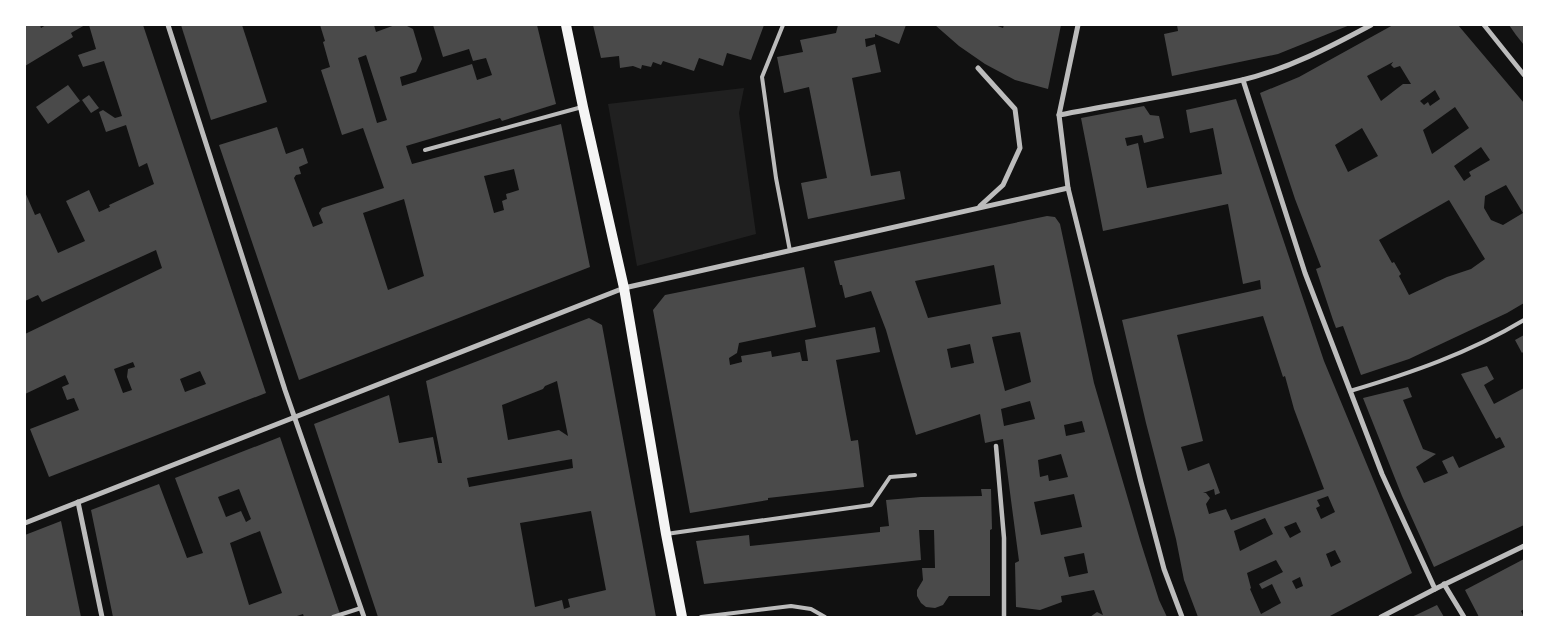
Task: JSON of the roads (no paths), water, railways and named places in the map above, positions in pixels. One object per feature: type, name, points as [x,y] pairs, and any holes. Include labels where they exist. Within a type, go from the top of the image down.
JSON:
[{"type":"main road","points":[[566,25],[582,108],[624,288],[682,617]]},
{"type":"street","points":[[168,25],[294,418],[364,617]]},
{"type":"street","points":[[1078,25],[1059,115],[1068,188],[1143,490],[1164,569],[1182,617]]},
{"type":"street","points":[[1059,115],[1243,80],[1285,66],[1335,45],[1371,25]]},
{"type":"street","points":[[1484,25],[1524,75]]},
{"type":"street","points":[[978,68],[1015,109],[1020,148],[1003,185],[979,207]]},
{"type":"street","points":[[1243,80],[1305,273],[1382,474],[1435,589]]},
{"type":"street","points":[[25,523],[624,288],[1068,188]]},
{"type":"street","points":[[996,446],[1004,538],[1004,617]]},
{"type":"street","points":[[78,502],[102,617]]},
{"type":"street","points":[[1381,617],[1444,584],[1524,546]]},
{"type":"street","points":[[1444,584],[1464,617]]},
{"type":"lane","points":[[783,25],[762,76],[776,178],[790,251]]},
{"type":"lane","points":[[425,150],[582,108]]},
{"type":"lane","points":[[1350,392],[1415,372],[1494,338],[1524,320]]},
{"type":"lane","points":[[666,534],[871,505],[890,477],[915,476]]},
{"type":"lane","points":[[701,617],[792,606],[810,609],[825,617]]},
{"type":"lane","points":[[333,617],[361,608]]}]
